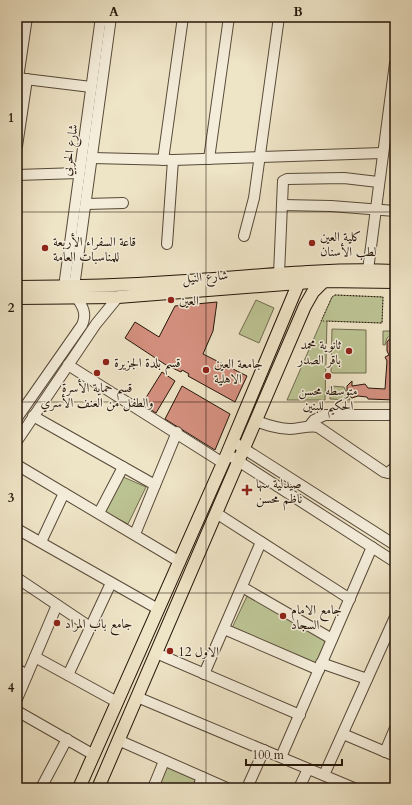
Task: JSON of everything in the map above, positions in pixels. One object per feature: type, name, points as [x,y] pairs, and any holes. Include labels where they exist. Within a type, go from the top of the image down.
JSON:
[{"type":"main road","points":[[17,287],[71,284],[178,282],[279,274],[368,270],[395,271]]},
{"type":"main road","points":[[98,788],[307,303],[313,292],[324,281]]},
{"type":"main road","points":[[79,788],[180,562],[299,282]]},
{"type":"main road","name":"شارع النيل","points":[[17,298],[71,284],[118,297],[299,282],[395,282]]},
{"type":"street","points":[[17,146],[27,17]]},
{"type":"street","name":"شارع الحربي","points":[[71,284],[79,173],[101,17]]},
{"type":"street","name":"شارع الحربي","points":[[71,284],[86,204],[111,17]]},
{"type":"street","points":[[167,244],[168,160],[182,17]]},
{"type":"street","points":[[209,159],[229,17]]},
{"type":"street","points":[[244,236],[250,217],[261,157],[276,17]]},
{"type":"street","points":[[368,270],[382,153],[391,118],[395,63]]},
{"type":"street","points":[[21,79],[91,87]]},
{"type":"street","points":[[92,158],[168,160],[382,153]]},
{"type":"street","points":[[17,175],[79,173]]},
{"type":"street","points":[[279,274],[283,181],[287,179],[344,178],[378,182]]},
{"type":"street","points":[[86,204],[123,203]]},
{"type":"street","points":[[282,205],[331,206],[375,211],[395,211]]},
{"type":"street","points":[[17,418],[82,325],[84,320],[84,310],[71,284]]},
{"type":"street","points":[[17,441],[107,309],[118,297]]},
{"type":"street","points":[[68,365],[177,432],[225,458],[238,462],[395,562]]},
{"type":"street","points":[[310,425],[314,420],[325,415],[395,415]]},
{"type":"street","points":[[33,416],[155,485]]},
{"type":"street","points":[[256,421],[276,428],[290,429],[310,425],[318,427],[393,472]]},
{"type":"street","points":[[135,534],[177,432]]},
{"type":"street","points":[[232,442],[395,545]]},
{"type":"street","points":[[17,465],[180,562]]},
{"type":"street","points":[[99,513],[123,467]]},
{"type":"street","points":[[40,542],[64,493]]},
{"type":"street","points":[[216,513],[350,599]]},
{"type":"street","points":[[18,532],[40,542],[158,609]]},
{"type":"street","points":[[204,674],[261,542]]},
{"type":"street","points":[[281,757],[372,547]]},
{"type":"street","points":[[17,578],[90,627]]},
{"type":"street","points":[[68,675],[111,582]]},
{"type":"street","points":[[242,587],[332,639]]},
{"type":"street","points":[[17,699],[57,605]]},
{"type":"street","points":[[324,775],[395,617]]},
{"type":"street","points":[[224,629],[320,667],[367,679]]},
{"type":"street","points":[[156,653],[300,715]]},
{"type":"street","points":[[35,656],[117,702]]},
{"type":"street","points":[[17,669],[27,675]]},
{"type":"street","points":[[137,697],[354,788]]},
{"type":"street","points":[[17,711],[94,754]]},
{"type":"street","points":[[385,752],[395,728]]},
{"type":"street","points":[[343,734],[395,756]]},
{"type":"street","points":[[40,788],[67,739]]},
{"type":"street","points":[[118,740],[227,788]]},
{"type":"street","points":[[247,788],[264,750]]},
{"type":"street","points":[[153,788],[164,761]]},
{"type":"street","points":[[299,788],[308,768]]},
{"type":"street","points":[[198,788],[202,777]]},
{"type":"path","points":[[335,295],[383,297],[382,308],[382,323],[321,321],[332,297],[335,295]]},
{"type":"green space","points":[[335,295],[383,297],[382,323],[327,321],[325,400],[287,400],[332,297]]},
{"type":"green space","points":[[256,300],[274,308],[259,343],[239,334]]},
{"type":"green space","points":[[332,329],[366,330],[366,373],[331,373]]},
{"type":"green space","points":[[383,331],[391,331],[392,334],[387,338],[385,345],[383,345]]},
{"type":"green space","points":[[330,386],[344,387],[350,400],[330,399]]},
{"type":"green space","points":[[121,476],[146,487],[128,524],[103,511]]},
{"type":"green space","points":[[248,594],[327,641],[316,665],[232,628]]},
{"type":"green space","points":[[167,767],[197,779],[193,788],[157,788]]},
{"type":"building","points":[[217,302],[213,331],[203,354],[247,376],[235,402],[188,376],[189,374],[182,370],[181,372],[166,365],[125,338],[135,322],[159,337],[175,306]]},
{"type":"building","points":[[391,337],[395,337],[395,400],[368,399],[367,397],[358,396],[352,398],[347,394],[347,386],[352,381],[352,386],[365,384],[368,388],[385,389],[387,361],[385,357],[389,355],[387,351],[387,342]]},
{"type":"building","points":[[162,372],[175,381],[156,413],[142,404]]},
{"type":"building","points":[[182,386],[230,414],[215,450],[165,419]]},
{"type":"place","name":"كلية العين لطب الأسنان","points":[[312,243]]},
{"type":"place","name":"قاعة السفراء الأربعة للمناسبات العامة","points":[[45,248]]},
{"type":"place","name":"العين","points":[[171,300]]},
{"type":"place","name":"ثانوية محمد باقر الصدر","points":[[349,351]]},
{"type":"place","name":"قسم بلدة الجزيرة","points":[[106,362]]},
{"type":"place","name":"جامعة العين الاهلية","points":[[206,370]]},
{"type":"place","name":"قسم حماية الأسرة والطفل من العنف الأسري","points":[[97,373]]},
{"type":"place","name":"متوسطه محسن الحكيم للبنين","points":[[328,376]]},
{"type":"place","name":"صيدلية سها ناظم محسن","points":[[247,490]]},
{"type":"place","name":"جامع الامام السجاد","points":[[283,616]]},
{"type":"place","name":"جامع باب المراد","points":[[57,623]]},
{"type":"place","name":"الاول 12","points":[[170,651]]}]
